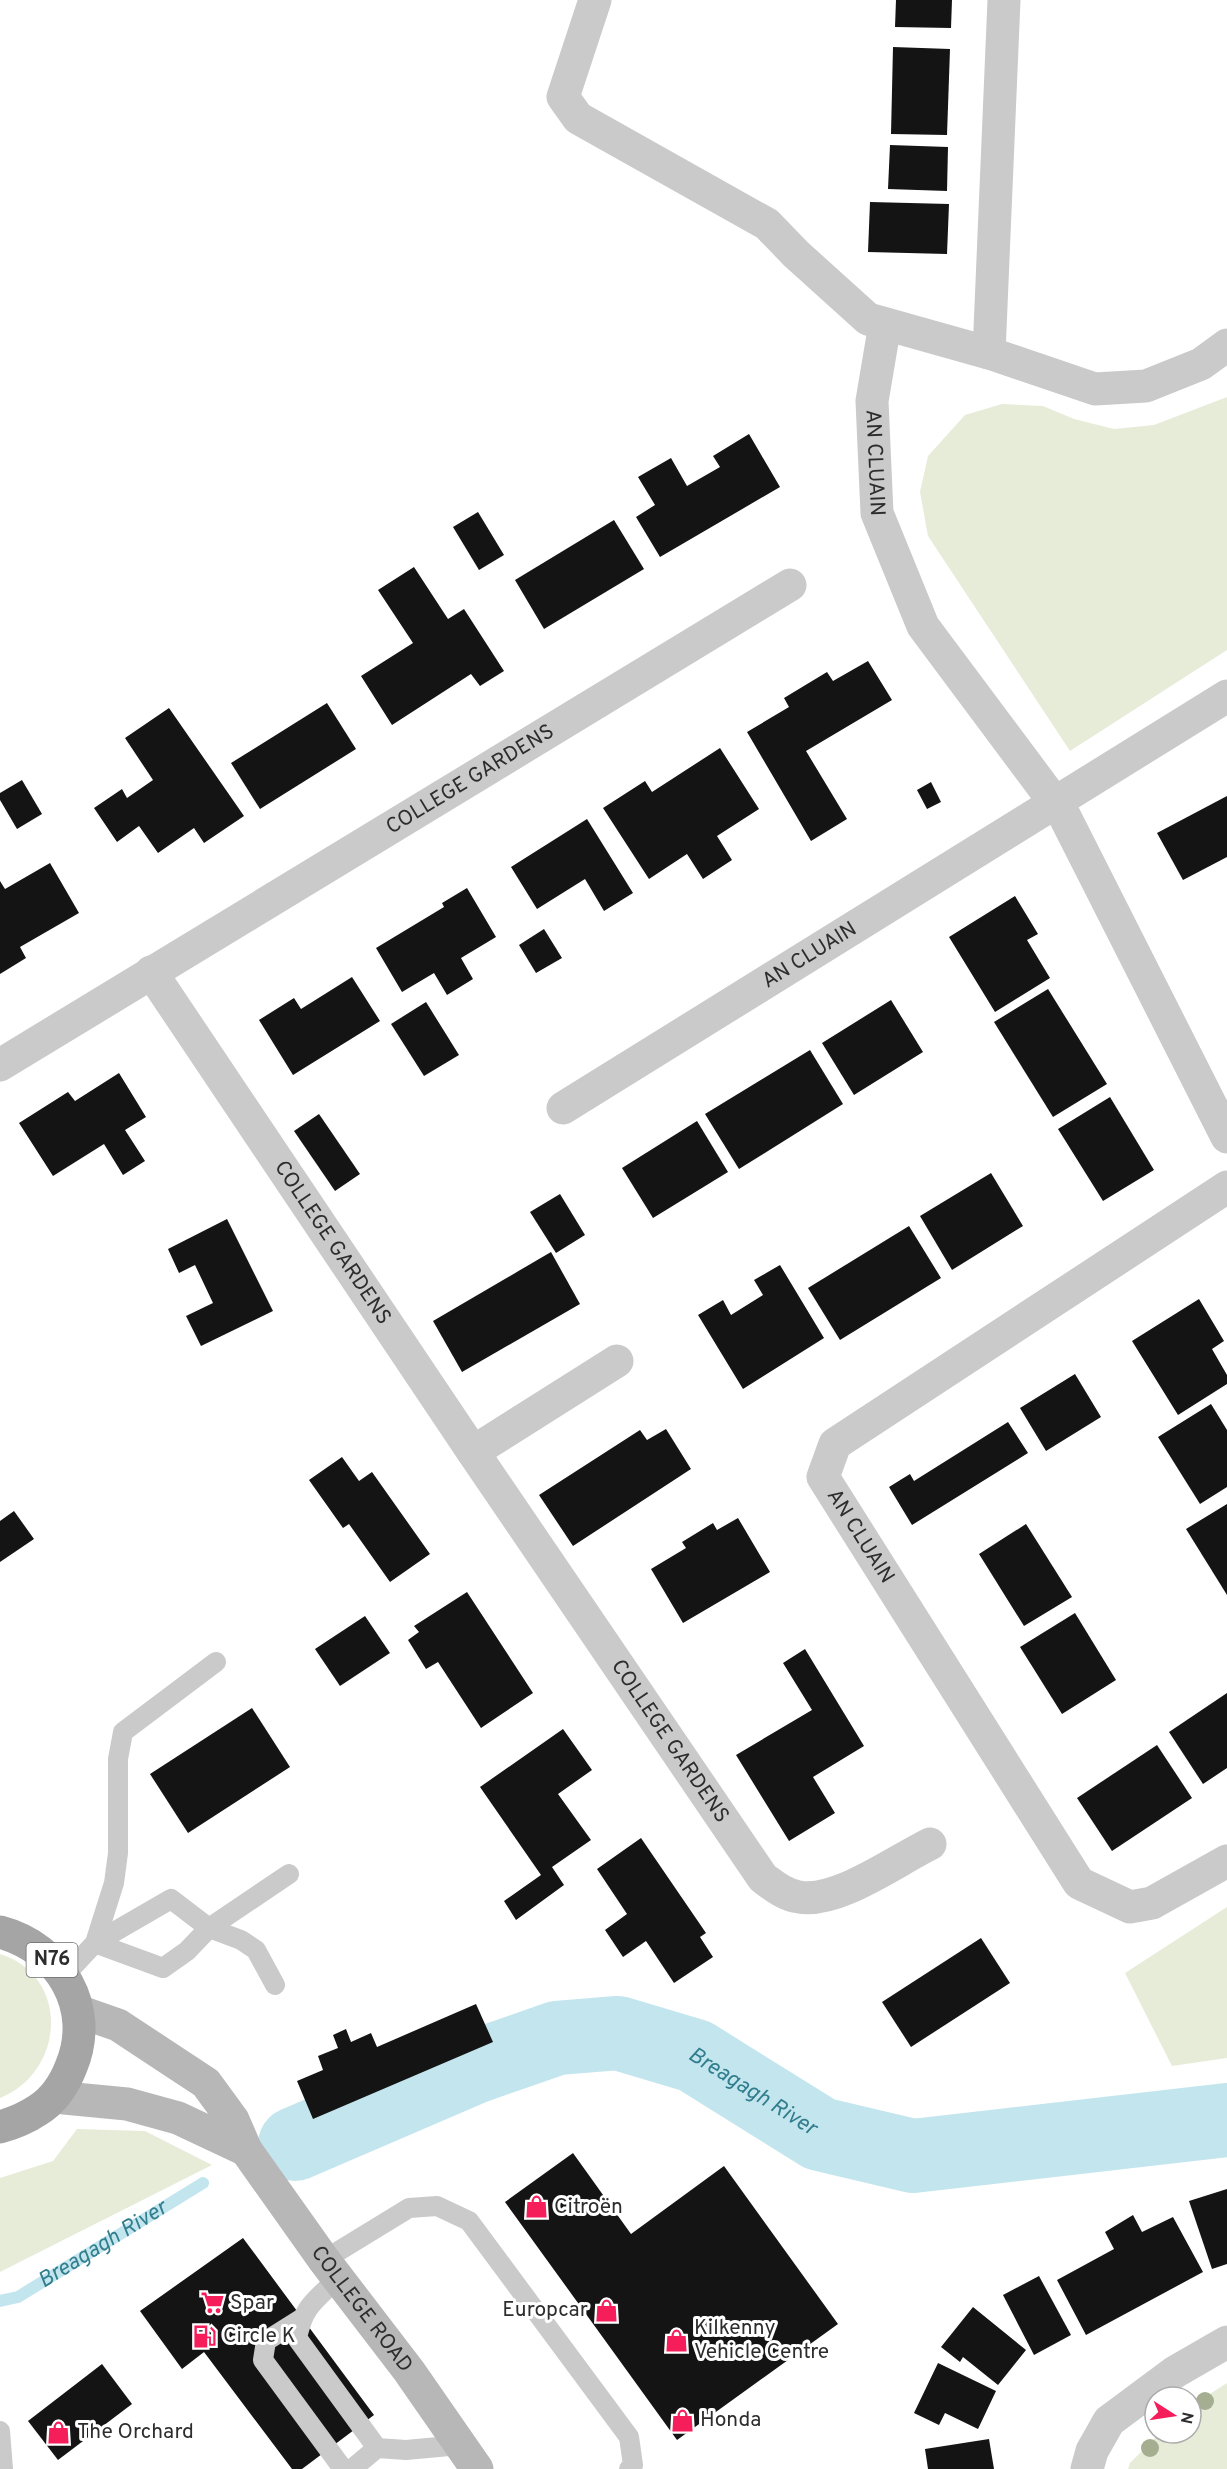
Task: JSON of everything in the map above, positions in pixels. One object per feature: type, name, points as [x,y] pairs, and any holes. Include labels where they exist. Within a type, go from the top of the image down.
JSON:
[{"type":"main road","name":"N76","points":[[0,1932],[21,1939],[40,1950],[64,1976],[73,1993],[78,2011],[80,2033],[77,2055],[66,2081],[54,2097],[21,2121],[0,2127]]},
{"type":"main road","name":"COLLEGE ROAD","points":[[78,2011],[118,2025],[206,2083],[233,2120],[246,2150],[331,2269],[409,2371],[468,2457]]},
{"type":"main road","name":"COLLEGE ROAD","points":[[54,2097],[127,2104],[178,2118],[246,2150]]},
{"type":"street","points":[[595,0],[563,97],[578,118],[767,224],[796,254],[868,319],[989,353],[1095,389],[1146,386],[1201,364],[1227,345]]},
{"type":"street","points":[[989,353],[1004,0]]},
{"type":"street","name":"AN CLUAIN","points":[[885,324],[872,401],[877,513],[923,626],[1064,815],[1227,1137]]},
{"type":"street","name":"COLLEGE GARDENS","points":[[0,1065],[790,585]]},
{"type":"street","name":"AN CLUAIN","points":[[563,1108],[1054,801],[1227,696]]},
{"type":"street","name":"COLLEGE GARDENS","points":[[151,972],[473,1452],[763,1878],[779,1890],[789,1894],[819,1898],[839,1892],[930,1844]]},
{"type":"street","name":"AN CLUAIN","points":[[1227,1187],[835,1444],[823,1477],[1080,1882],[1130,1907],[1152,1903],[1227,1861]]},
{"type":"street","points":[[473,1452],[617,1361]]},
{"type":"street","points":[[1087,2469],[1092,2451],[1109,2421],[1175,2372],[1227,2342]]},
{"type":"lane","points":[[96,1944],[114,1883],[118,1853],[118,1759],[123,1732],[216,1662]]},
{"type":"lane","points":[[96,1944],[163,1968],[187,1951],[209,1928],[290,1874]]},
{"type":"lane","points":[[64,1976],[96,1944],[171,1899],[209,1928],[241,1940],[256,1950],[275,1985]]},
{"type":"lane","points":[[377,2448],[297,2338],[301,2319],[331,2269],[409,2208],[437,2206],[469,2221],[629,2437],[633,2465],[629,2469]]},
{"type":"lane","points":[[301,2319],[266,2341],[263,2360],[343,2469]]},
{"type":"lane","points":[[0,2431],[3,2469]]},
{"type":"lane","points":[[352,2469],[377,2448],[468,2457]]},
{"type":"green space","points":[[1227,397],[1227,650],[1070,751],[928,536],[920,492],[928,456],[965,415],[1002,404],[1043,406],[1074,419],[1114,429],[1154,425]]},
{"type":"green space","points":[[1227,1907],[1227,2058],[1172,2066],[1125,1973]]},
{"type":"green space","points":[[0,1954],[23,1965],[39,1982],[48,2002],[51,2024],[47,2046],[38,2067],[22,2085],[0,2098]]},
{"type":"green space","points":[[77,2129],[145,2131],[212,2165],[0,2272],[0,2178],[53,2161]]},
{"type":"green space","points":[[1227,2383],[1227,2469],[1128,2469],[1130,2463],[1148,2445],[1203,2445],[1203,2398]]},
{"type":"building","points":[[896,0],[952,0],[951,28],[895,27]]},
{"type":"building","points":[[893,47],[950,49],[947,135],[891,134]]},
{"type":"building","points":[[890,145],[948,147],[947,191],[888,189]]},
{"type":"building","points":[[870,202],[949,204],[947,254],[868,252]]},
{"type":"building","points":[[749,434],[780,487],[660,557],[636,517],[655,505],[638,477],[671,458],[687,486],[720,467],[713,456]]},
{"type":"building","points":[[478,512],[504,555],[479,570],[453,527]]},
{"type":"building","points":[[614,520],[644,569],[544,629],[515,580]]},
{"type":"building","points":[[414,567],[448,619],[464,609],[504,671],[480,686],[471,674],[392,725],[361,676],[413,643],[378,590]]},
{"type":"building","points":[[868,661],[892,700],[806,751],[847,819],[811,841],[747,732],[789,707],[784,698],[827,672],[833,681]]},
{"type":"building","points":[[327,703],[356,749],[260,809],[231,763]]},
{"type":"building","points":[[169,708],[244,816],[204,843],[194,828],[158,853],[139,826],[117,842],[94,808],[122,789],[127,798],[153,780],[125,738]]},
{"type":"building","points":[[720,748],[759,809],[717,836],[732,860],[703,879],[687,854],[649,879],[603,808],[645,781],[652,792]]},
{"type":"building","points":[[22,780],[42,814],[17,829],[0,800],[0,793]]},
{"type":"building","points":[[931,782],[941,802],[927,809],[917,790]]},
{"type":"building","points":[[1227,796],[1227,857],[1183,880],[1157,833]]},
{"type":"building","points":[[587,819],[633,893],[604,911],[585,879],[537,909],[511,867]]},
{"type":"building","points":[[50,863],[79,913],[20,947],[26,958],[0,974],[0,881],[5,889]]},
{"type":"building","points":[[467,888],[496,937],[461,958],[473,979],[447,995],[434,973],[402,992],[376,948],[444,907],[442,903]]},
{"type":"building","points":[[1015,896],[1038,934],[1027,940],[1050,978],[995,1012],[949,937]]},
{"type":"building","points":[[544,929],[562,958],[536,973],[519,945]]},
{"type":"building","points":[[352,977],[380,1021],[293,1075],[259,1020],[294,998],[301,1009]]},
{"type":"building","points":[[1048,989],[1107,1084],[1053,1117],[994,1022]]},
{"type":"building","points":[[891,1000],[923,1052],[854,1095],[822,1043]]},
{"type":"building","points":[[426,1002],[459,1055],[424,1076],[391,1024]]},
{"type":"building","points":[[810,1050],[843,1104],[739,1169],[705,1114]]},
{"type":"building","points":[[119,1073],[146,1117],[125,1130],[145,1161],[123,1175],[104,1144],[53,1176],[19,1123],[68,1092],[75,1101]]},
{"type":"building","points":[[1110,1097],[1154,1170],[1103,1201],[1058,1129]]},
{"type":"building","points":[[319,1114],[360,1174],[335,1191],[294,1131]]},
{"type":"building","points":[[697,1121],[728,1172],[653,1218],[622,1168]]},
{"type":"building","points":[[991,1173],[1023,1226],[952,1270],[920,1216]]},
{"type":"building","points":[[560,1194],[585,1235],[556,1253],[530,1212]]},
{"type":"building","points":[[227,1219],[273,1311],[201,1346],[186,1316],[213,1303],[195,1265],[179,1273],[168,1249]]},
{"type":"building","points":[[909,1226],[941,1278],[840,1340],[808,1288]]},
{"type":"building","points":[[551,1252],[580,1304],[462,1372],[433,1321]]},
{"type":"building","points":[[780,1265],[824,1338],[743,1389],[698,1315],[723,1300],[731,1315],[763,1295],[754,1280]]},
{"type":"building","points":[[1199,1299],[1224,1341],[1212,1349],[1227,1375],[1227,1384],[1178,1415],[1132,1341]]},
{"type":"building","points":[[1075,1374],[1101,1417],[1046,1451],[1020,1408]]},
{"type":"building","points":[[1211,1404],[1227,1430],[1227,1487],[1200,1504],[1158,1437]]},
{"type":"building","points":[[1008,1422],[1028,1453],[912,1525],[889,1487],[910,1474],[914,1481]]},
{"type":"building","points":[[666,1429],[691,1469],[573,1546],[539,1495],[640,1430],[647,1440]]},
{"type":"building","points":[[342,1457],[359,1481],[372,1472],[430,1554],[390,1582],[349,1524],[343,1528],[309,1480]]},
{"type":"building","points":[[1227,1504],[1227,1595],[1186,1529]]},
{"type":"building","points":[[14,1511],[34,1539],[0,1562],[0,1521]]},
{"type":"building","points":[[738,1518],[770,1572],[683,1623],[651,1569],[686,1548],[682,1542],[713,1523],[717,1530]]},
{"type":"building","points":[[1026,1524],[1072,1597],[1024,1626],[979,1554]]},
{"type":"building","points":[[467,1592],[533,1693],[481,1728],[438,1662],[426,1669],[408,1640],[419,1632],[414,1626]]},
{"type":"building","points":[[1075,1613],[1116,1680],[1062,1714],[1020,1647]]},
{"type":"building","points":[[365,1616],[390,1653],[340,1686],[315,1649]]},
{"type":"building","points":[[805,1649],[864,1746],[813,1777],[835,1813],[789,1841],[736,1755],[812,1710],[783,1663]]},
{"type":"building","points":[[1227,1693],[1227,1768],[1203,1784],[1169,1732]]},
{"type":"building","points":[[252,1708],[290,1767],[188,1833],[150,1774]]},
{"type":"building","points":[[563,1729],[592,1770],[558,1794],[591,1840],[552,1867],[564,1885],[516,1920],[504,1901],[541,1875],[480,1787]]},
{"type":"building","points":[[1157,1745],[1192,1798],[1112,1851],[1077,1798]]},
{"type":"building","points":[[641,1838],[706,1933],[700,1937],[713,1957],[674,1983],[646,1941],[623,1957],[605,1930],[627,1914],[597,1869]]},
{"type":"building","points":[[981,1938],[1010,1983],[911,2047],[882,2002]]},
{"type":"building","points":[[476,2004],[493,2042],[313,2119],[297,2081],[323,2070],[318,2056],[338,2048],[333,2035],[346,2029],[351,2042],[371,2033],[377,2047]]},
{"type":"building","points":[[573,2153],[631,2234],[724,2166],[838,2324],[677,2440],[505,2202]]},
{"type":"building","points":[[1227,2189],[1227,2264],[1212,2269],[1189,2201]]},
{"type":"building","points":[[1133,2215],[1142,2232],[1173,2217],[1203,2272],[1086,2335],[1057,2280],[1114,2249],[1105,2232]]},
{"type":"building","points":[[243,2238],[374,2415],[302,2469],[292,2469],[204,2352],[182,2369],[140,2311]]},
{"type":"building","points":[[1039,2276],[1071,2335],[1034,2355],[1003,2295]]},
{"type":"building","points":[[973,2307],[1026,2350],[998,2385],[963,2357],[960,2362],[941,2347]]},
{"type":"building","points":[[938,2363],[996,2391],[978,2429],[945,2413],[939,2425],[914,2413]]},
{"type":"building","points":[[102,2364],[132,2404],[58,2460],[28,2421]]},
{"type":"building","points":[[989,2439],[994,2469],[928,2469],[925,2449]]},
{"type":"waterway","name":"Breagagh River","points":[[295,2144],[474,2067],[557,2038],[618,2033],[695,2056],[820,2134],[913,2156],[1227,2120]]},
{"type":"waterway","name":"Breagagh River","points":[[0,2301],[18,2297],[203,2183]]},
{"type":"place","name":"Citroën","points":[[536,2207]]},
{"type":"place","name":"Spar","points":[[212,2303]]},
{"type":"place","name":"Europcar","points":[[606,2310]]},
{"type":"place","name":"Circle K","points":[[205,2336]]},
{"type":"place","name":"Kilkenny Vehicle Centre","points":[[676,2340]]},
{"type":"place","name":"Honda","points":[[682,2420]]},
{"type":"place","name":"The Orchard","points":[[59,2432]]}]
